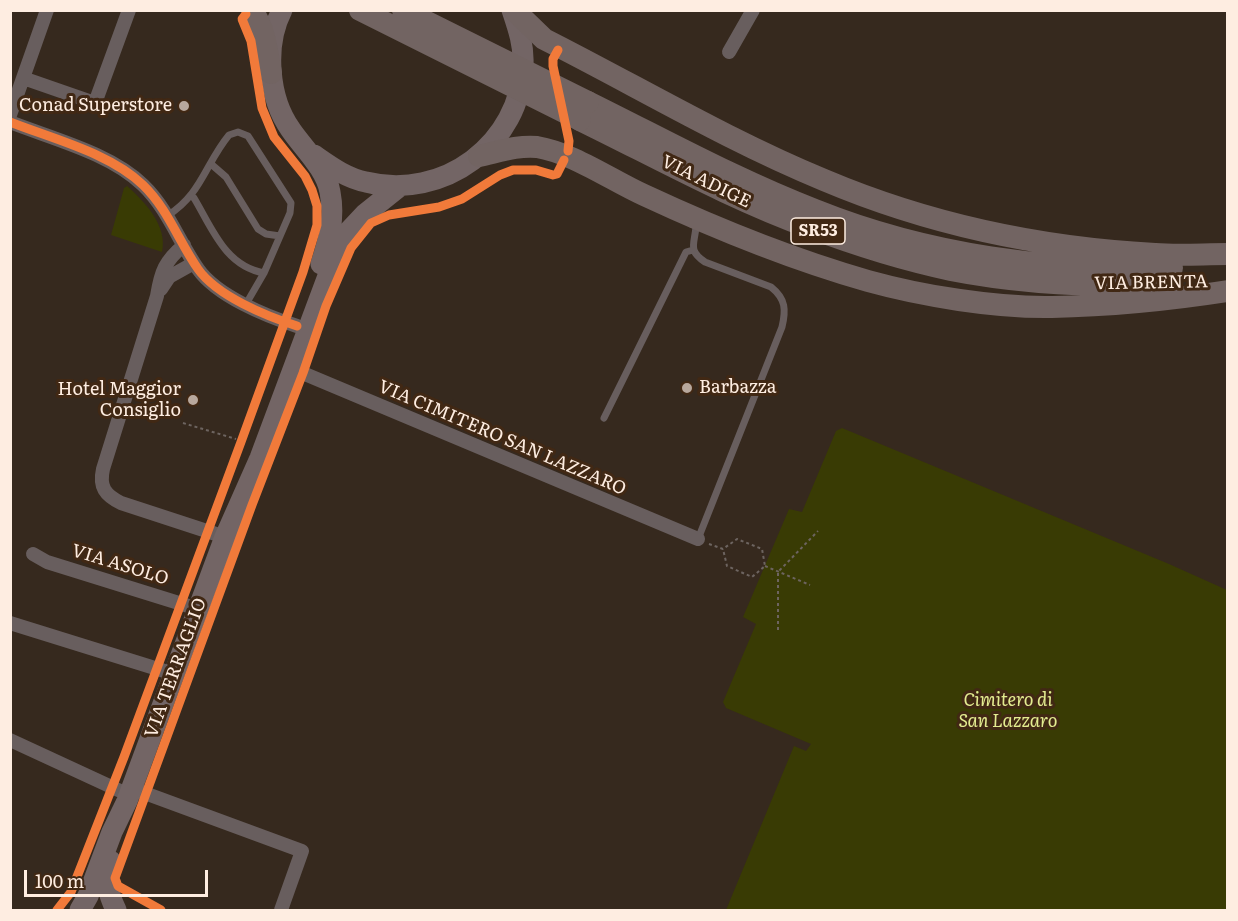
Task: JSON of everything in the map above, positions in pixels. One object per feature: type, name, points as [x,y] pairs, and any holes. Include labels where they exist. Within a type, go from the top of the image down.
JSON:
[{"type":"highway","points":[[252,10],[263,34],[271,73]]},
{"type":"highway","name":"VIA ADIGE","points":[[360,10],[770,192],[853,224],[956,251],[1012,260],[1076,275]]},
{"type":"highway","name":"VIA ADIGE","points":[[403,10],[584,111]]},
{"type":"highway","points":[[513,10],[544,39],[766,154],[826,181],[912,213],[960,226],[1080,247],[1156,254],[1227,254]]},
{"type":"highway","points":[[479,156],[519,147],[537,147],[566,156],[644,195],[761,247],[869,281],[945,297],[1005,305],[1050,307],[1175,299],[1227,291]]},
{"type":"highway","name":"VIA BRENTA","points":[[1076,275],[1227,264]]},
{"type":"highway","name":"VIA BRENTA","points":[[1076,275],[1156,285],[1227,282]]},
{"type":"main road","name":"VIA TERRAGLIO","points":[[81,910],[128,798],[174,674],[227,530],[249,453],[330,238],[332,218],[330,190],[321,171],[289,128],[278,102],[271,73],[271,49],[282,10]]},
{"type":"main road","name":"VIA TERRAGLIO","points":[[306,149],[340,172],[366,183],[400,186],[434,181],[462,169],[479,156],[506,125],[518,98],[523,65],[521,37],[513,10]]},
{"type":"main road","name":"VIA TERRAGLIO","points":[[227,530],[260,458],[331,268],[350,230],[365,214],[400,186]]},
{"type":"main road","name":"VIA TERRAGLIO","points":[[116,910],[108,894],[106,883],[108,868],[121,833],[128,798]]},
{"type":"main road","points":[[81,910],[100,906],[116,910]]},
{"type":"street","points":[[10,115],[47,10]]},
{"type":"street","points":[[23,78],[95,103],[129,10]]},
{"type":"street","points":[[729,51],[753,10]]},
{"type":"street","points":[[10,122],[120,166],[143,185],[167,216],[194,263],[212,284],[246,304],[297,327]]},
{"type":"street","points":[[184,245],[166,263],[160,277],[157,296],[103,469],[102,489],[121,503],[227,530]]},
{"type":"street","points":[[157,296],[169,277],[194,263]]},
{"type":"street","name":"VIA CIMITERO SAN LAZZARO","points":[[293,369],[698,540]]},
{"type":"street","name":"VIA ASOLO","points":[[33,554],[47,562],[198,609]]},
{"type":"street","points":[[10,623],[174,674]]},
{"type":"street","points":[[10,740],[128,798],[302,851],[282,910]]},
{"type":"lane","points":[[167,216],[182,207],[191,196],[229,135],[238,132],[248,136],[290,198],[290,213],[264,273],[246,304]]},
{"type":"lane","points":[[211,164],[226,177],[258,229],[266,234],[280,236]]},
{"type":"lane","points":[[644,195],[653,207],[696,226],[692,242],[693,250],[698,257],[705,262],[771,287],[779,293],[784,302],[785,314],[782,327],[698,540]]},
{"type":"lane","points":[[191,196],[231,257],[249,270],[264,273]]},
{"type":"lane","points":[[604,418],[686,252],[693,250]]},
{"type":"path","points":[[183,423],[236,439]]},
{"type":"path","points":[[237,453],[245,432]]},
{"type":"path","points":[[778,630],[778,572],[818,531]]},
{"type":"path","points":[[723,549],[737,539],[762,549],[765,566]]},
{"type":"path","points":[[698,540],[723,549]]},
{"type":"path","points":[[723,549],[727,566],[752,577],[765,566]]},
{"type":"path","points":[[765,566],[810,585]]},
{"type":"green space","points":[[127,186],[154,215],[162,233],[162,252],[111,235],[124,188]]},
{"type":"green space","name":"Cimitero di San Lazzaro","points":[[842,428],[1227,590],[1227,910],[726,910],[794,746],[806,751],[811,744],[726,708],[723,702],[756,624],[743,617],[789,509],[802,512],[836,431]]},
{"type":"cycle path","points":[[57,910],[71,892],[124,757],[303,272],[317,225],[317,206],[312,190],[305,176],[274,137],[262,108],[251,41],[242,19],[246,14]]},
{"type":"cycle path","points":[[558,50],[553,59],[553,66],[569,141],[568,151]]},
{"type":"cycle path","points":[[10,122],[98,155],[130,174],[152,194],[191,259],[206,279],[243,304],[297,326]]},
{"type":"cycle path","points":[[161,910],[118,886],[115,878],[326,306],[351,248],[371,223],[389,215],[439,207],[462,199],[500,175],[513,170],[536,170],[557,174],[564,160]]},
{"type":"place","name":"Conad Superstore","points":[[184,106]]},
{"type":"place","name":"Barbazza","points":[[687,388]]},
{"type":"place","name":"Hotel Maggior Consiglio","points":[[193,400]]}]
